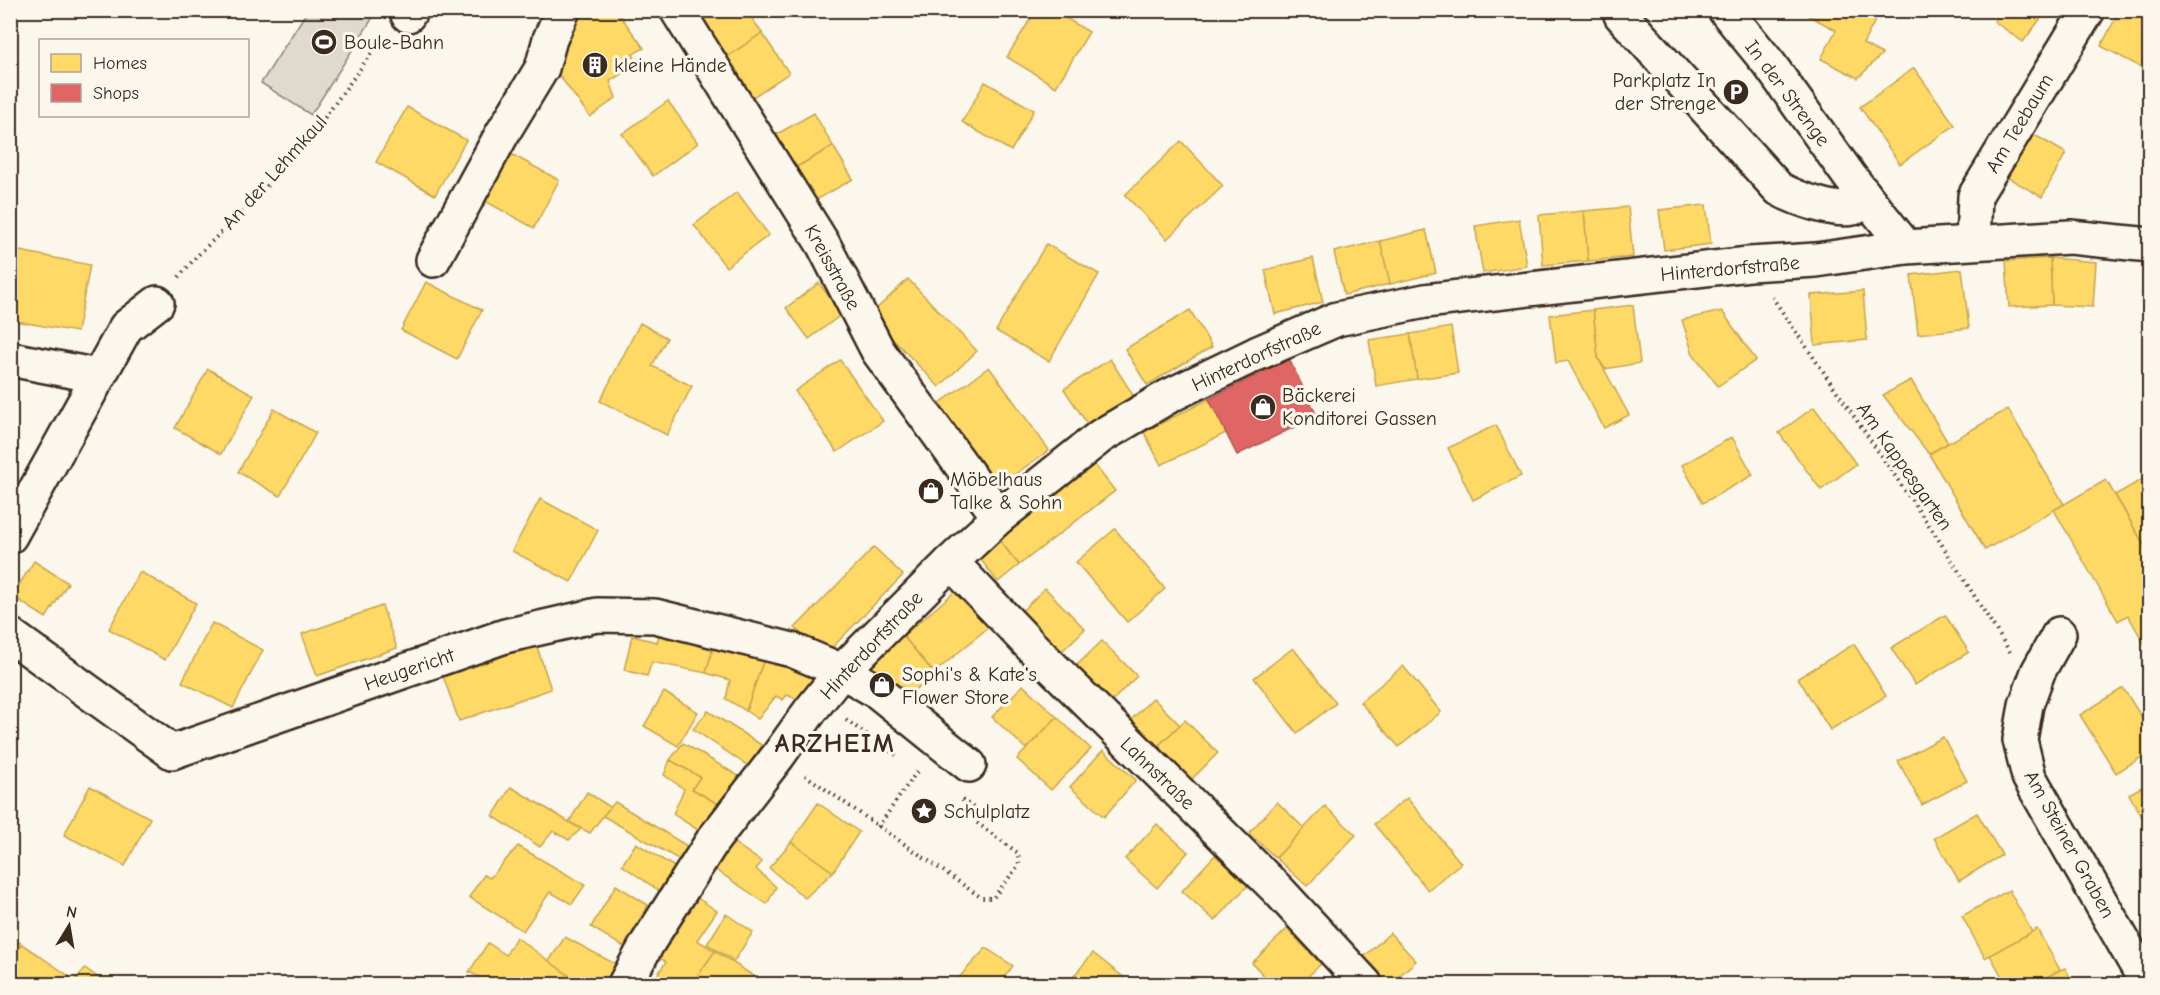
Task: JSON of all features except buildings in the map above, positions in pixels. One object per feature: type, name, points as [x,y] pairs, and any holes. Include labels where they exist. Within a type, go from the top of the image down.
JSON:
[{"type":"street","points":[[433,260],[501,134],[542,68],[550,39],[563,10]]},
{"type":"street","points":[[1625,10],[1621,15],[1773,184],[1786,193],[1850,193],[1816,260]]},
{"type":"street","name":"In der Strenge","points":[[1725,10],[1764,71],[1850,193],[1906,247]]},
{"type":"street","name":"Am Teebaum","points":[[1973,242],[1974,196],[2088,10]]},
{"type":"street","name":"Kreisstraße","points":[[679,12],[823,244],[878,351],[999,517]]},
{"type":"street","name":"Hinterdorfstraße","points":[[625,984],[712,840],[842,671],[999,517],[1101,436],[1169,396],[1256,354],[1337,320],[1425,301],[1749,264],[1816,260],[1906,247],[2070,237],[2150,245]]},
{"type":"street","points":[[10,536],[126,327],[157,303]]},
{"type":"street","points":[[10,359],[98,376]]},
{"type":"street","name":"Lahnstraße","points":[[951,562],[1032,648],[1278,890],[1365,984]]},
{"type":"street","name":"Heugericht","points":[[10,635],[172,752],[505,636],[597,615],[655,616],[792,650],[842,671]]},
{"type":"street","name":"Am Steiner Graben","points":[[2059,633],[2032,688],[2026,705],[2020,741],[2029,777],[2139,969],[2144,984]]},
{"type":"street","points":[[842,671],[878,692],[969,765]]},
{"type":"path","name":"An der Lehmkaul","points":[[157,303],[196,257],[255,199],[307,142],[376,47],[410,13]]},
{"type":"path","name":"Am Kappesgarten","points":[[1749,264],[1851,416],[1937,537],[2032,688]]},
{"type":"path","points":[[819,700],[900,757]]},
{"type":"path","points":[[778,756],[982,898],[993,898],[1019,865],[1018,853],[975,822],[974,808],[956,796]]},
{"type":"path","points":[[878,827],[918,770],[909,764]]},
{"type":"shaded area","points":[[308,10],[377,11],[311,115],[261,83]]},
{"type":"place","name":"Boule-Bahn","points":[[324,42]]},
{"type":"place","name":"kleine Hände","points":[[595,65]]},
{"type":"place","name":"Parkplatz In der Strenge","points":[[1736,92]]},
{"type":"place","name":"Bäckerei Konditorei Gassen","points":[[1263,407]]},
{"type":"place","name":"Möbelhaus Talke & Sohn","points":[[931,491]]},
{"type":"place","name":"Sophi's & Kate's Flower Store","points":[[882,685]]},
{"type":"place","name":"Schulplatz","points":[[924,811]]},
{"type":"district","name":"ARZHEIM","points":[[835,743]]}]
